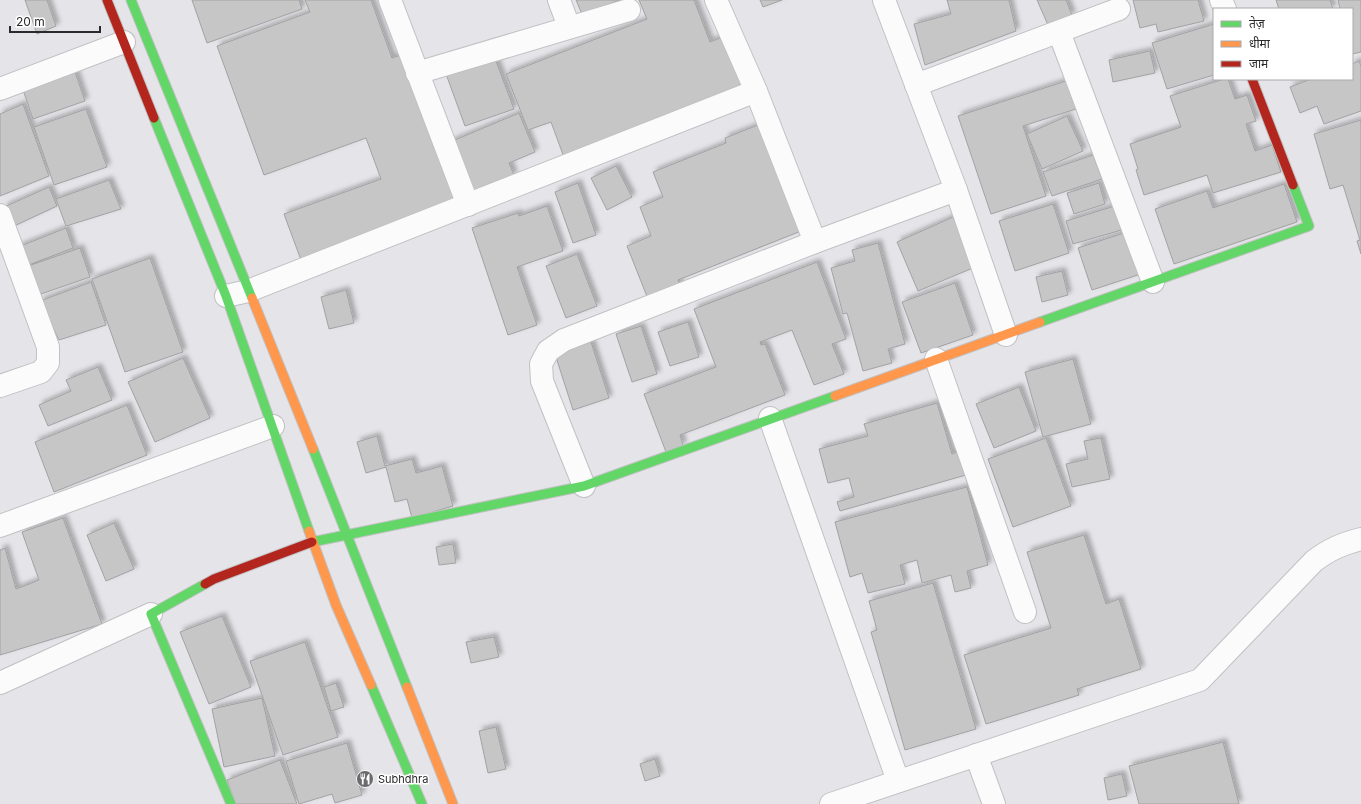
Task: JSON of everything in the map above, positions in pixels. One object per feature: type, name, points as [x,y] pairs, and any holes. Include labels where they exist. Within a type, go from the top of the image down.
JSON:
[{"type":"street","points":[[106,0],[226,296],[336,605],[422,804]]},
{"type":"street","points":[[131,0],[348,536],[453,804]]},
{"type":"street","points":[[390,0],[468,205]]},
{"type":"street","points":[[560,0],[569,27]]},
{"type":"street","points":[[716,0],[756,91],[815,242]]},
{"type":"street","points":[[884,0],[956,190],[1006,335]]},
{"type":"street","points":[[417,73],[629,10]]},
{"type":"street","points":[[916,85],[1119,10]]},
{"type":"street","points":[[1059,32],[1153,282]]},
{"type":"street","points":[[0,89],[124,42]]},
{"type":"street","points":[[0,683],[151,614],[214,579],[313,542],[348,536],[584,486],[770,418],[1309,226],[1252,80]]},
{"type":"street","points":[[226,296],[248,291],[756,91]]},
{"type":"street","points":[[584,486],[542,381],[541,364],[548,350],[564,340],[815,242],[956,190]]},
{"type":"street","points":[[0,215],[4,237],[48,347],[48,364],[41,372],[0,386]]},
{"type":"street","points":[[936,359],[1026,612]]},
{"type":"street","points":[[770,418],[898,781]]},
{"type":"street","points":[[0,526],[273,426]]},
{"type":"street","points":[[831,804],[1200,680],[1314,561],[1326,552],[1338,546],[1361,539]]},
{"type":"street","points":[[151,614],[231,804]]},
{"type":"street","points":[[976,755],[994,804]]},
{"type":"building","points":[[25,0],[47,0],[56,26],[37,34]]},
{"type":"building","points":[[192,0],[299,0],[302,9],[207,43]]},
{"type":"building","points":[[305,0],[371,0],[392,58],[404,54],[459,202],[301,260],[284,214],[381,179],[366,138],[264,175],[217,46],[310,12]]},
{"type":"building","points":[[576,0],[620,0],[582,14]]},
{"type":"building","points":[[639,0],[694,0],[710,42],[725,36],[746,91],[565,160],[551,122],[528,130],[506,74],[647,19]]},
{"type":"building","points":[[760,0],[782,0],[763,7]]},
{"type":"building","points":[[947,0],[1009,0],[1016,31],[925,65],[914,24],[951,14]]},
{"type":"building","points":[[1037,0],[1066,0],[1072,15],[1048,25]]},
{"type":"building","points":[[1133,0],[1198,0],[1204,21],[1158,32],[1156,24],[1140,28]]},
{"type":"building","points":[[1276,0],[1330,0],[1333,8],[1279,8]]},
{"type":"building","points":[[1338,0],[1361,0],[1361,52],[1353,54],[1353,8],[1340,8]]},
{"type":"building","points":[[1213,24],[1213,75],[1167,89],[1152,43]]},
{"type":"building","points":[[1150,51],[1155,73],[1113,82],[1109,60]]},
{"type":"building","points":[[494,56],[514,109],[465,126],[446,74]]},
{"type":"building","points":[[1359,61],[1361,66],[1361,111],[1324,124],[1317,106],[1300,113],[1290,87],[1308,80],[1353,80],[1353,64]]},
{"type":"building","points":[[74,69],[85,101],[33,119],[22,87]]},
{"type":"building","points":[[1221,80],[1228,80],[1235,99],[1247,95],[1256,121],[1246,124],[1255,151],[1272,145],[1281,172],[1213,193],[1207,175],[1144,195],[1130,144],[1181,127],[1170,96]]},
{"type":"building","points":[[1066,81],[1076,109],[1023,126],[1046,196],[991,214],[958,116]]},
{"type":"building","points":[[23,104],[49,176],[0,196],[0,114]]},
{"type":"building","points":[[86,109],[107,167],[54,185],[34,127]]},
{"type":"building","points":[[519,113],[535,152],[509,163],[514,175],[471,192],[450,142]]},
{"type":"building","points":[[1067,116],[1083,151],[1042,169],[1027,134]]},
{"type":"building","points":[[1361,120],[1361,254],[1357,241],[1360,240],[1343,185],[1330,189],[1314,134]]},
{"type":"building","points":[[758,125],[801,231],[678,280],[680,286],[648,299],[627,246],[651,236],[640,207],[663,197],[653,172],[726,143],[725,138]]},
{"type":"building","points":[[1093,155],[1102,179],[1052,196],[1043,172]]},
{"type":"building","points":[[616,166],[632,197],[607,210],[591,178]]},
{"type":"building","points":[[109,180],[121,209],[66,226],[56,199]]},
{"type":"building","points":[[578,183],[596,235],[573,243],[555,192]]},
{"type":"building","points":[[1099,183],[1105,204],[1074,214],[1067,193]]},
{"type":"building","points":[[1284,184],[1297,222],[1174,264],[1155,209],[1207,191],[1213,208]]},
{"type":"building","points":[[49,187],[57,206],[12,227],[4,207]]},
{"type":"building","points":[[1053,204],[1069,253],[1015,271],[999,221]]},
{"type":"building","points":[[1118,205],[1125,229],[1073,244],[1066,221]]},
{"type":"building","points":[[547,206],[563,251],[517,267],[537,325],[508,335],[472,228],[518,213],[519,216]]},
{"type":"building","points":[[953,217],[975,267],[918,291],[897,242]]},
{"type":"building","points":[[66,228],[73,248],[26,266],[18,247]]},
{"type":"building","points":[[1130,231],[1144,273],[1092,290],[1078,248]]},
{"type":"building","points":[[878,243],[905,344],[888,349],[892,363],[863,371],[847,313],[843,314],[831,268],[855,261],[852,250]]},
{"type":"building","points":[[80,248],[90,277],[38,295],[28,266]]},
{"type":"building","points":[[577,254],[597,306],[566,318],[546,266]]},
{"type":"building","points":[[150,258],[183,352],[125,372],[92,279]]},
{"type":"building","points":[[817,262],[846,339],[832,344],[844,374],[814,385],[792,330],[760,342],[761,345],[765,344],[785,395],[680,435],[683,445],[666,452],[644,394],[716,367],[694,309]]},
{"type":"building","points":[[1062,271],[1068,295],[1042,302],[1036,277]]},
{"type":"building","points":[[91,282],[106,325],[59,340],[40,301]]},
{"type":"building","points":[[955,283],[973,335],[921,353],[902,302]]},
{"type":"building","points":[[346,290],[354,323],[329,329],[321,297]]},
{"type":"building","points":[[688,322],[699,357],[670,366],[658,332]]},
{"type":"building","points":[[641,326],[657,374],[632,382],[616,334]]},
{"type":"building","points":[[591,342],[609,398],[573,410],[555,354]]},
{"type":"building","points":[[183,358],[210,418],[155,442],[128,382]]},
{"type":"building","points":[[1073,359],[1091,424],[1043,437],[1025,372]]},
{"type":"building","points":[[98,367],[112,400],[48,426],[39,405],[71,391],[66,380]]},
{"type":"building","points":[[1019,387],[1036,431],[994,448],[976,404]]},
{"type":"building","points":[[937,403],[952,454],[959,451],[966,475],[840,511],[837,502],[854,497],[849,478],[828,483],[819,449],[868,436],[864,424]]},
{"type":"building","points":[[127,405],[147,455],[54,492],[35,442]]},
{"type":"building","points":[[377,436],[385,466],[412,459],[416,473],[442,466],[453,506],[412,518],[407,499],[395,502],[386,467],[366,473],[357,442]]},
{"type":"building","points":[[1046,438],[1071,506],[1013,527],[988,459]]},
{"type":"building","points":[[1101,438],[1110,479],[1072,487],[1066,464],[1088,459],[1084,441]]},
{"type":"building","points":[[967,487],[988,565],[967,571],[971,588],[955,592],[951,575],[922,583],[917,560],[900,565],[905,584],[868,593],[862,573],[850,577],[835,522]]},
{"type":"building","points":[[63,518],[102,624],[0,655],[0,550],[5,548],[16,589],[39,580],[22,532]]},
{"type":"building","points":[[114,523],[134,569],[106,581],[87,535]]},
{"type":"building","points":[[1084,535],[1106,604],[1119,599],[1141,669],[1077,689],[1079,695],[986,724],[964,655],[1051,628],[1027,552]]},
{"type":"building","points":[[453,544],[456,563],[439,565],[436,547]]},
{"type":"building","points":[[933,583],[976,729],[905,750],[871,632],[877,630],[869,601]]},
{"type":"building","points":[[222,616],[251,687],[209,704],[180,632]]},
{"type":"building","points":[[494,637],[499,657],[471,663],[466,642]]},
{"type":"building","points":[[305,642],[338,737],[283,755],[250,661]]},
{"type":"building","points":[[336,683],[344,707],[331,711],[324,687]]},
{"type":"building","points":[[262,698],[275,756],[224,767],[212,709]]},
{"type":"building","points":[[496,727],[506,769],[488,773],[479,731]]},
{"type":"building","points":[[1223,742],[1239,804],[1139,804],[1129,766]]},
{"type":"building","points":[[347,743],[362,795],[335,803],[332,794],[299,804],[286,761]]},
{"type":"building","points":[[655,759],[660,776],[645,781],[640,764]]},
{"type":"building","points":[[280,760],[297,804],[236,804],[227,780]]},
{"type":"building","points":[[1122,774],[1127,796],[1108,800],[1104,778]]},
{"type":"traffic: fast","points":[[131,0],[252,298]]},
{"type":"traffic: fast","points":[[154,118],[226,296],[309,531]]},
{"type":"traffic: fast","points":[[1040,322],[1309,226],[1293,185]]},
{"type":"traffic: fast","points":[[312,542],[584,486],[835,396]]},
{"type":"traffic: fast","points":[[313,449],[407,687]]},
{"type":"traffic: fast","points":[[205,584],[151,614],[231,804]]},
{"type":"traffic: fast","points":[[371,685],[422,804]]},
{"type":"traffic: slow","points":[[252,298],[313,449]]},
{"type":"traffic: slow","points":[[835,396],[1040,322]]},
{"type":"traffic: slow","points":[[309,531],[336,605],[371,685]]},
{"type":"traffic: slow","points":[[407,687],[453,804]]},
{"type":"traffic: jam","points":[[107,0],[154,118]]},
{"type":"traffic: jam","points":[[1252,80],[1293,185]]},
{"type":"traffic: jam","points":[[205,584],[214,579],[312,542]]},
{"type":"place","name":"Subhdhra","points":[[365,779]]}]
